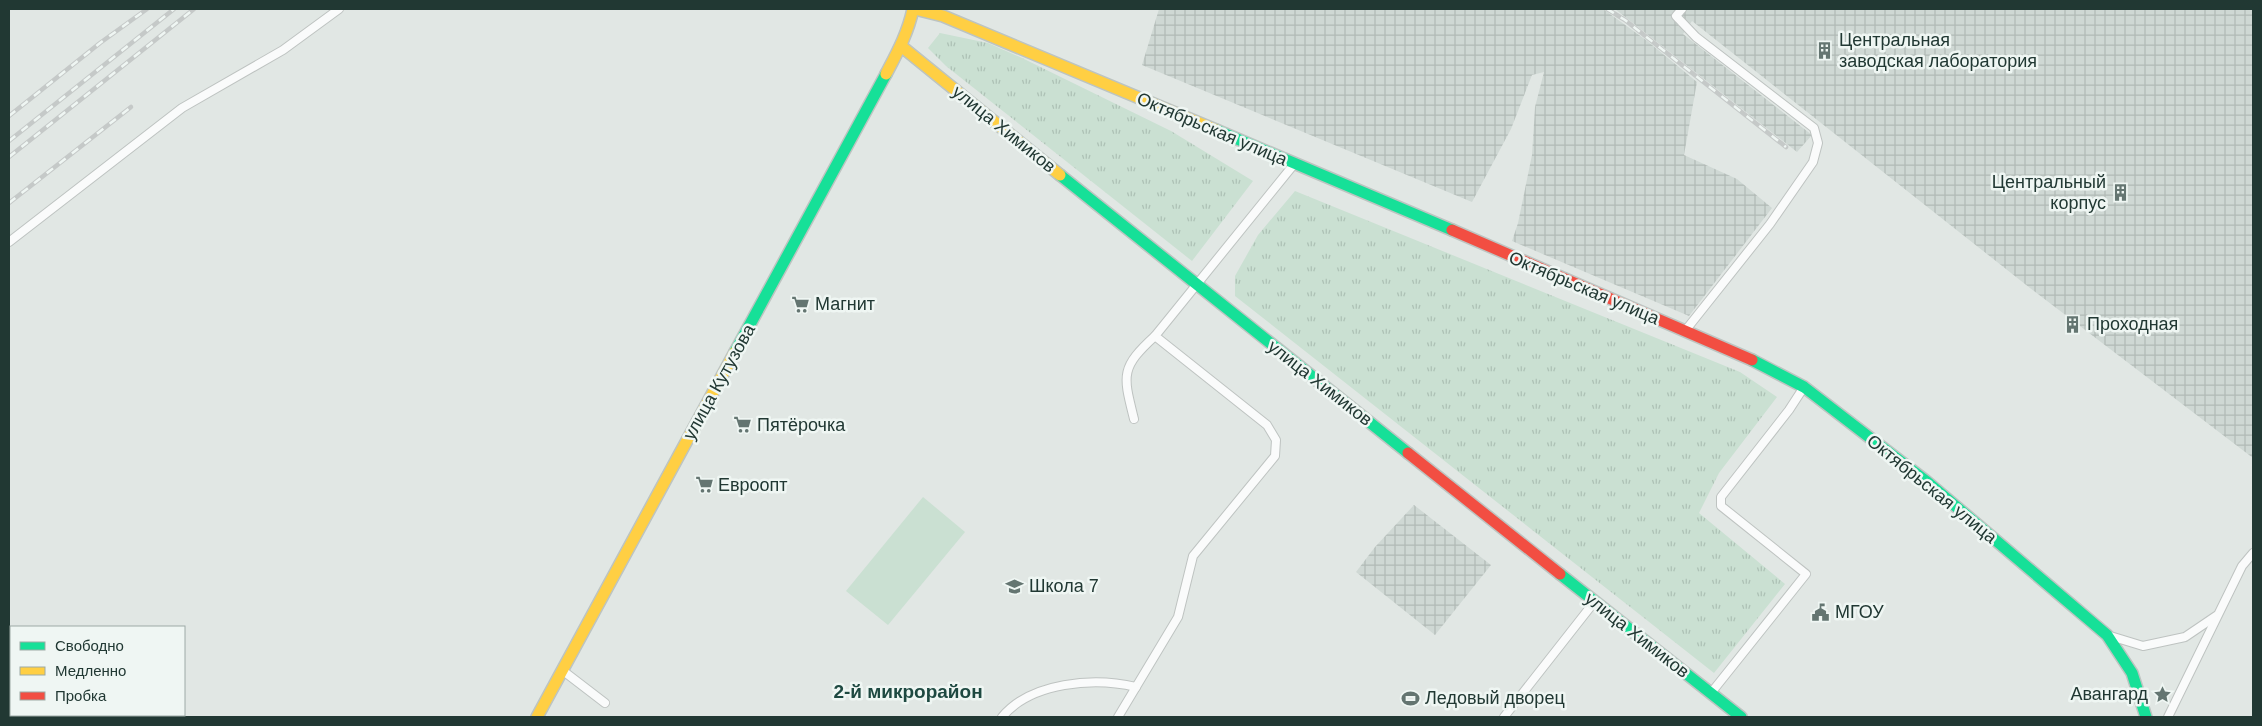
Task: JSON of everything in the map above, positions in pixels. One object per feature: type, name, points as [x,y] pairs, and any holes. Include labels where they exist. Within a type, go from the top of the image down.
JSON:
[{"type":"main road","name":"улица Кутузова","points":[[537,717],[666,476],[752,324],[901,46],[914,9]]},
{"type":"main road","name":"Октябрьская улица","points":[[914,9],[942,16],[1295,163],[1685,332],[1736,352],[1804,387],[1926,481],[2107,635],[2132,673],[2140,693],[2146,717]]},
{"type":"main road","name":"улица Химиков","points":[[901,46],[1196,285],[1741,717]]},
{"type":"street","points":[[9,242],[182,108],[283,50],[339,9]]},
{"type":"street","points":[[1682,9],[1676,16],[1696,36],[1814,128],[1818,143],[1814,162],[1774,218],[1685,332]]},
{"type":"street","points":[[1134,419],[1126,387],[1128,366],[1156,336],[1295,163]]},
{"type":"street","points":[[1118,717],[1178,617],[1193,556],[1275,456],[1276,440],[1267,425],[1156,336]]},
{"type":"street","points":[[1711,692],[1806,574],[1721,506],[1721,497],[1789,410],[1804,387]]},
{"type":"street","points":[[2168,717],[2242,566],[2253,553]]},
{"type":"street","points":[[1504,717],[1595,601]]},
{"type":"street","points":[[2107,635],[2143,646],[2185,637],[2218,615]]},
{"type":"street","points":[[562,670],[605,703]]},
{"type":"street","points":[[1002,717],[1012,706],[1057,685],[1119,683],[1136,687]]},
{"type":"shaded area","points":[[1159,9],[1603,9],[1646,40],[1697,82],[1684,155],[1737,179],[1772,208],[1689,316],[1512,241],[1518,223],[1532,155],[1535,107],[1544,72],[1532,75],[1511,129],[1472,202],[1142,65]]},
{"type":"shaded area","name":"Центральный корпус","points":[[1615,9],[2253,9],[2253,458],[2030,288],[1692,21],[1683,34],[1812,135],[1797,152]]},
{"type":"shaded area","points":[[1414,505],[1491,565],[1435,635],[1356,572],[1375,547]]},
{"type":"green space","points":[[940,33],[988,43],[1020,57],[1171,131],[1253,181],[1192,261],[946,66],[928,48]]},
{"type":"green space","points":[[1295,191],[1740,372],[1777,397],[1719,473],[1699,513],[1785,584],[1714,673],[1235,296],[1235,276],[1258,235]]},
{"type":"green space","points":[[923,497],[965,532],[888,625],[846,591]]},
{"type":"railway","points":[[9,116],[100,43],[147,9]]},
{"type":"railway","points":[[9,141],[174,9]]},
{"type":"railway","points":[[9,157],[194,9]]},
{"type":"railway","points":[[1607,9],[1625,20],[1786,147]]},
{"type":"railway","points":[[9,203],[131,107]]},
{"type":"traffic: fast","points":[[735,352],[886,74]]},
{"type":"traffic: fast","points":[[1216,130],[1452,230]]},
{"type":"traffic: fast","points":[[1060,175],[1408,453]]},
{"type":"traffic: fast","points":[[1752,360],[1804,387],[1926,481],[2107,635],[2132,673],[2146,717]]},
{"type":"traffic: fast","points":[[1560,574],[1741,717]]},
{"type":"traffic: slow","points":[[886,74],[905,35],[913,9]]},
{"type":"traffic: slow","points":[[915,9],[943,16],[1216,130]]},
{"type":"traffic: slow","points":[[901,46],[1060,175]]},
{"type":"traffic: slow","points":[[537,717],[735,352]]},
{"type":"traffic: jam","points":[[1452,230],[1752,360]]},
{"type":"traffic: jam","points":[[1408,453],[1560,574]]},
{"type":"place","name":"Центральная заводская лаборатория","points":[[1825,50]]},
{"type":"place","name":"Центральный корпус","points":[[2120,192]]},
{"type":"place","name":"Магнит","points":[[801,304]]},
{"type":"place","name":"Проходная","points":[[2073,324]]},
{"type":"place","name":"Пятёрочка","points":[[743,425]]},
{"type":"place","name":"Евроопт","points":[[704,485]]},
{"type":"place","name":"Школа 7","points":[[1015,586]]},
{"type":"place","name":"МГОУ","points":[[1821,612]]},
{"type":"place","name":"Авангард","points":[[2162,694]]},
{"type":"place","name":"Ледовый дворец","points":[[1411,698]]},
{"type":"district","name":"2-й микрорайон","points":[[908,691]]}]
